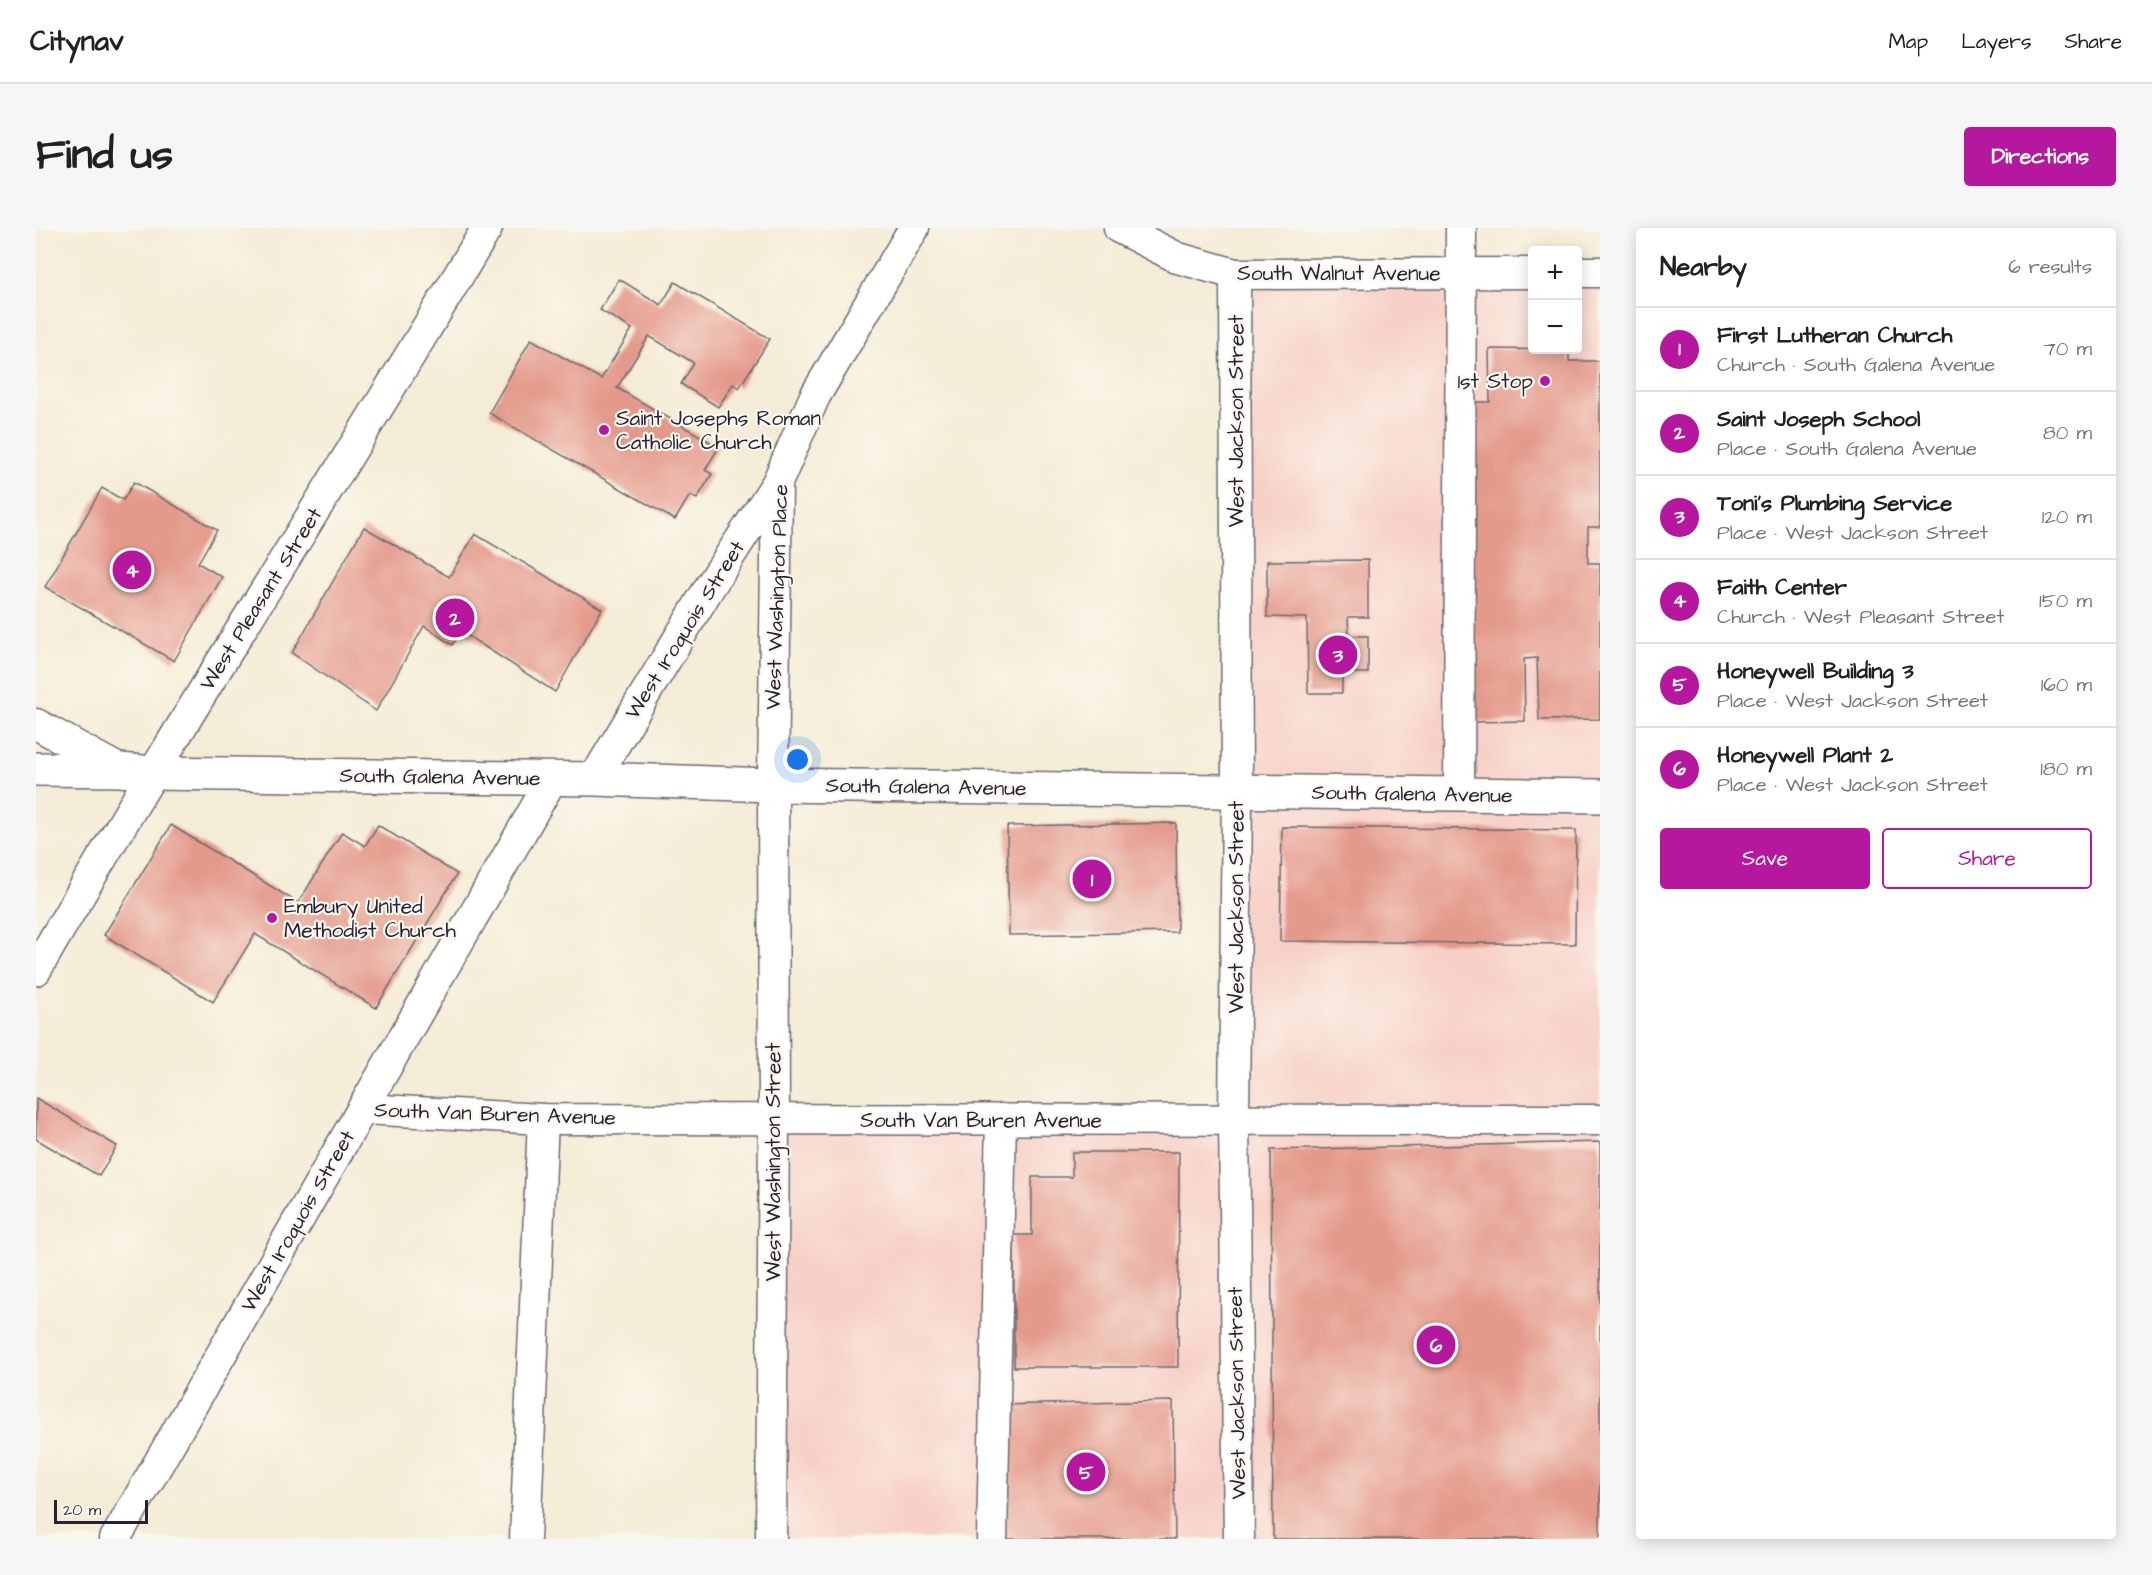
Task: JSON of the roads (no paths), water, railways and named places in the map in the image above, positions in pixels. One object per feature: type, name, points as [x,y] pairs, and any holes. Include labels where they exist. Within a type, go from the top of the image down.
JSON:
[{"type":"main road","name":"South Galena Avenue","points":[[36,769],[120,770],[153,773],[594,778],[773,785],[1600,796]]},
{"type":"street","name":"West Pleasant Street","points":[[36,970],[153,773],[391,389],[487,228]]},
{"type":"street","name":"West Washington Place","points":[[773,785],[777,483],[815,396],[914,228]]},
{"type":"street","name":"South Walnut Avenue","points":[[1119,228],[1178,258],[1235,274],[1528,273]]},
{"type":"street","points":[[1459,795],[1461,228]]},
{"type":"street","points":[[1582,272],[1600,272]]},
{"type":"street","name":"West Jackson Street","points":[[1235,274],[1237,792],[1234,1120],[1239,1539]]},
{"type":"street","name":"West Iroquois Street","points":[[594,778],[709,588],[777,483]]},
{"type":"street","points":[[36,724],[120,770]]},
{"type":"street","name":"West Iroquois Street","points":[[115,1539],[552,779]]},
{"type":"street","name":"West Washington Street","points":[[771,1539],[774,1119],[773,785]]},
{"type":"street","name":"South Van Buren Avenue","points":[[363,1108],[543,1119],[1600,1120]]},
{"type":"street","points":[[525,1539],[543,1119]]},
{"type":"street","points":[[992,1539],[1001,1119]]},
{"type":"place","name":"1st Stop","points":[[1545,381]]},
{"type":"place","name":"Saint Josephs Roman Catholic Church","points":[[604,430]]},
{"type":"place","name":"Faith Center","points":[[132,570]]},
{"type":"place","name":"Saint Joseph School","points":[[455,618]]},
{"type":"place","name":"Toni's Plumbing Service","points":[[1338,655]]},
{"type":"place","name":"First Lutheran Church","points":[[1092,879]]},
{"type":"place","name":"Embury United Methodist Church","points":[[272,918]]},
{"type":"place","name":"Honeywell Plant 2","points":[[1436,1345]]},
{"type":"place","name":"Honeywell Building 3","points":[[1086,1472]]}]
